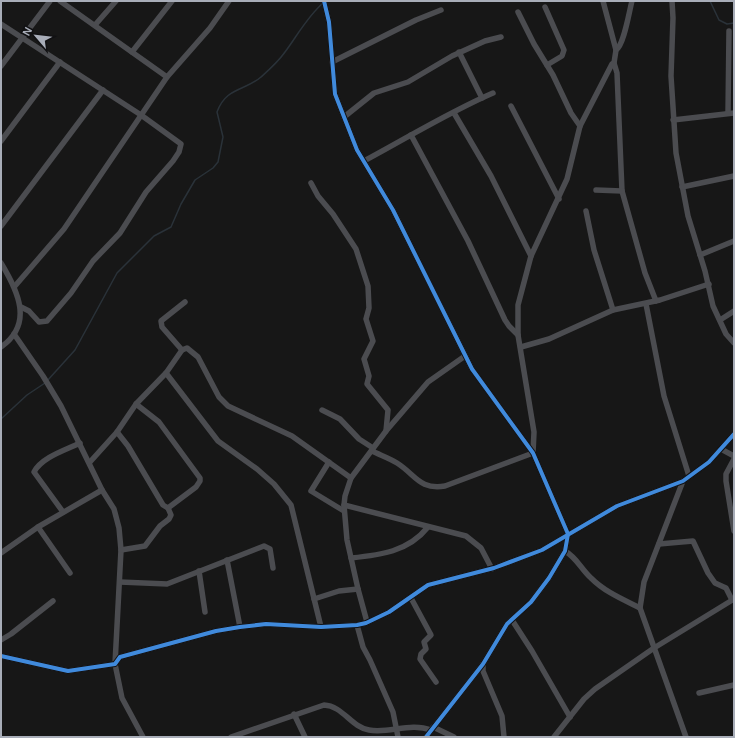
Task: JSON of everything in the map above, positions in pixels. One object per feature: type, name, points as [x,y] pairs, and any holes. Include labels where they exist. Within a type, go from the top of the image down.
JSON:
[{"type":"street","points":[[1,66],[50,1]]},
{"type":"street","points":[[60,1],[167,77]]},
{"type":"street","points":[[95,26],[116,1]]},
{"type":"street","points":[[15,286],[64,229],[167,77],[204,35],[228,3],[220,1]]},
{"type":"street","points":[[603,1],[616,50],[614,64],[617,73],[622,191],[645,273],[656,301]]},
{"type":"street","points":[[616,50],[619,48],[622,40],[632,1]]},
{"type":"street","points":[[672,1],[671,76],[673,120],[676,153],[682,187],[688,216],[709,284],[713,306],[726,334],[734,343]]},
{"type":"street","points":[[132,52],[169,2]]},
{"type":"street","points":[[325,3],[335,94],[364,161],[394,210],[465,356],[488,393],[514,425],[532,453],[568,534],[565,551],[540,590],[500,633],[483,664],[457,695],[447,713],[432,728],[426,737]]},
{"type":"street","points":[[545,7],[564,50],[562,56],[547,65]]},
{"type":"street","points":[[332,62],[416,20],[441,10]]},
{"type":"street","points":[[518,12],[571,113],[580,126]]},
{"type":"street","points":[[1,24],[103,90],[181,144],[179,152],[146,192],[120,233],[93,261],[71,293],[46,321],[39,322],[29,311],[21,306]]},
{"type":"street","points":[[673,120],[731,113],[729,31]]},
{"type":"street","points":[[344,117],[361,105],[371,94],[408,82],[459,52],[485,41],[501,37]]},
{"type":"street","points":[[459,52],[482,98]]},
{"type":"street","points":[[1,141],[60,62]]},
{"type":"street","points":[[532,453],[534,432],[518,335],[518,305],[531,256],[559,199],[567,179],[580,126],[612,64],[614,64]]},
{"type":"street","points":[[1,226],[103,90]]},
{"type":"street","points":[[364,161],[423,127],[494,93]]},
{"type":"street","points":[[511,106],[559,199]]},
{"type":"street","points":[[454,113],[491,176],[531,256]]},
{"type":"street","points":[[411,135],[468,241],[505,320],[518,335]]},
{"type":"street","points":[[682,187],[734,176]]},
{"type":"street","points":[[311,183],[318,196],[333,214],[356,249],[368,286],[368,308],[366,319],[372,341],[364,359],[369,376],[367,384],[388,410],[386,431]]},
{"type":"street","points":[[596,190],[622,191]]},
{"type":"street","points":[[586,211],[594,250],[613,310]]},
{"type":"street","points":[[700,255],[734,241]]},
{"type":"street","points":[[1,263],[15,286],[21,306],[20,317],[14,334],[1,347]]},
{"type":"street","points":[[521,347],[549,338],[613,310],[646,304],[709,284]]},
{"type":"street","points":[[182,350],[162,327],[161,321],[185,302]]},
{"type":"street","points":[[646,304],[664,396],[689,476]]},
{"type":"street","points":[[720,320],[734,311]]},
{"type":"street","points":[[14,334],[56,397],[90,462],[102,490],[114,510],[119,528],[121,550],[115,664],[122,698],[143,737]]},
{"type":"street","points":[[90,462],[117,432],[136,404],[166,373],[182,350],[189,349],[198,357],[219,397],[228,406],[292,436],[351,478]]},
{"type":"street","points":[[367,622],[351,558],[344,508],[345,496],[351,478],[386,431],[428,382],[465,356]]},
{"type":"street","points":[[166,373],[218,441],[274,484],[291,506],[321,627]]},
{"type":"street","points":[[136,404],[158,422],[200,478],[200,481],[196,487],[168,508]]},
{"type":"street","points":[[322,410],[340,419],[372,450],[396,462],[422,484],[445,486],[532,453]]},
{"type":"street","points":[[117,432],[125,442],[163,506],[168,508],[171,516],[170,519],[160,526],[145,546],[121,550]]},
{"type":"street","points":[[1,656],[68,671],[115,664],[120,657],[201,635],[240,627],[266,624],[321,627],[357,625],[367,622],[389,612],[411,598],[428,584],[492,569],[542,550],[617,506],[683,481],[709,462],[734,434]]},
{"type":"street","points":[[63,512],[34,472],[44,461],[80,443]]},
{"type":"street","points":[[722,449],[734,457],[726,474],[734,531]]},
{"type":"street","points":[[329,462],[311,491],[344,508],[466,536],[481,548],[492,569]]},
{"type":"street","points":[[683,481],[660,544],[644,582],[640,608],[686,737]]},
{"type":"street","points":[[1,553],[38,527],[102,490]]},
{"type":"street","points":[[38,527],[70,573]]},
{"type":"street","points":[[351,558],[376,556],[394,551],[412,542],[428,527]]},
{"type":"street","points":[[554,737],[584,699],[595,689],[654,648],[733,599],[726,588],[715,583],[708,573],[693,541],[660,544]]},
{"type":"street","points":[[120,582],[167,584],[266,546],[270,549],[273,568]]},
{"type":"street","points":[[565,551],[574,557],[590,577],[605,591],[640,608]]},
{"type":"street","points":[[227,560],[240,627]]},
{"type":"street","points":[[199,571],[205,612]]},
{"type":"street","points":[[314,599],[339,591],[358,589]]},
{"type":"street","points":[[411,598],[431,634],[424,642],[426,649],[421,654],[420,659],[436,682]]},
{"type":"street","points":[[1,640],[11,634],[53,601]]},
{"type":"street","points":[[512,620],[532,651],[570,718]]},
{"type":"street","points":[[357,625],[362,647],[370,660],[393,712],[398,737]]},
{"type":"street","points":[[483,664],[483,671],[502,716],[504,737]]},
{"type":"street","points":[[699,693],[734,685]]},
{"type":"street","points":[[231,737],[294,714],[324,705],[330,705],[367,730],[416,727],[432,728],[454,737]]},
{"type":"street","points":[[294,714],[304,737]]},
{"type":"waterway","points":[[710,1],[719,20],[727,24],[734,23]]},
{"type":"waterway","points":[[47,381],[75,350],[117,273],[154,236],[171,227],[181,204],[195,180],[213,168],[218,162],[223,137],[217,112],[225,98],[236,90],[249,85],[261,77],[274,65],[307,20],[323,3]]},
{"type":"waterway","points":[[1,419],[27,395],[45,383]]},
{"type":"cycle path","points":[[324,1],[329,22],[335,94],[357,150],[393,210],[472,369],[533,453],[568,534],[565,551],[549,578],[531,602],[507,624],[483,664],[426,737]]},
{"type":"cycle path","points":[[1,656],[68,671],[115,664],[120,657],[216,631],[240,627],[266,624],[321,627],[366,623],[389,612],[428,585],[494,568],[542,550],[617,506],[683,481],[709,462],[734,434]]}]
